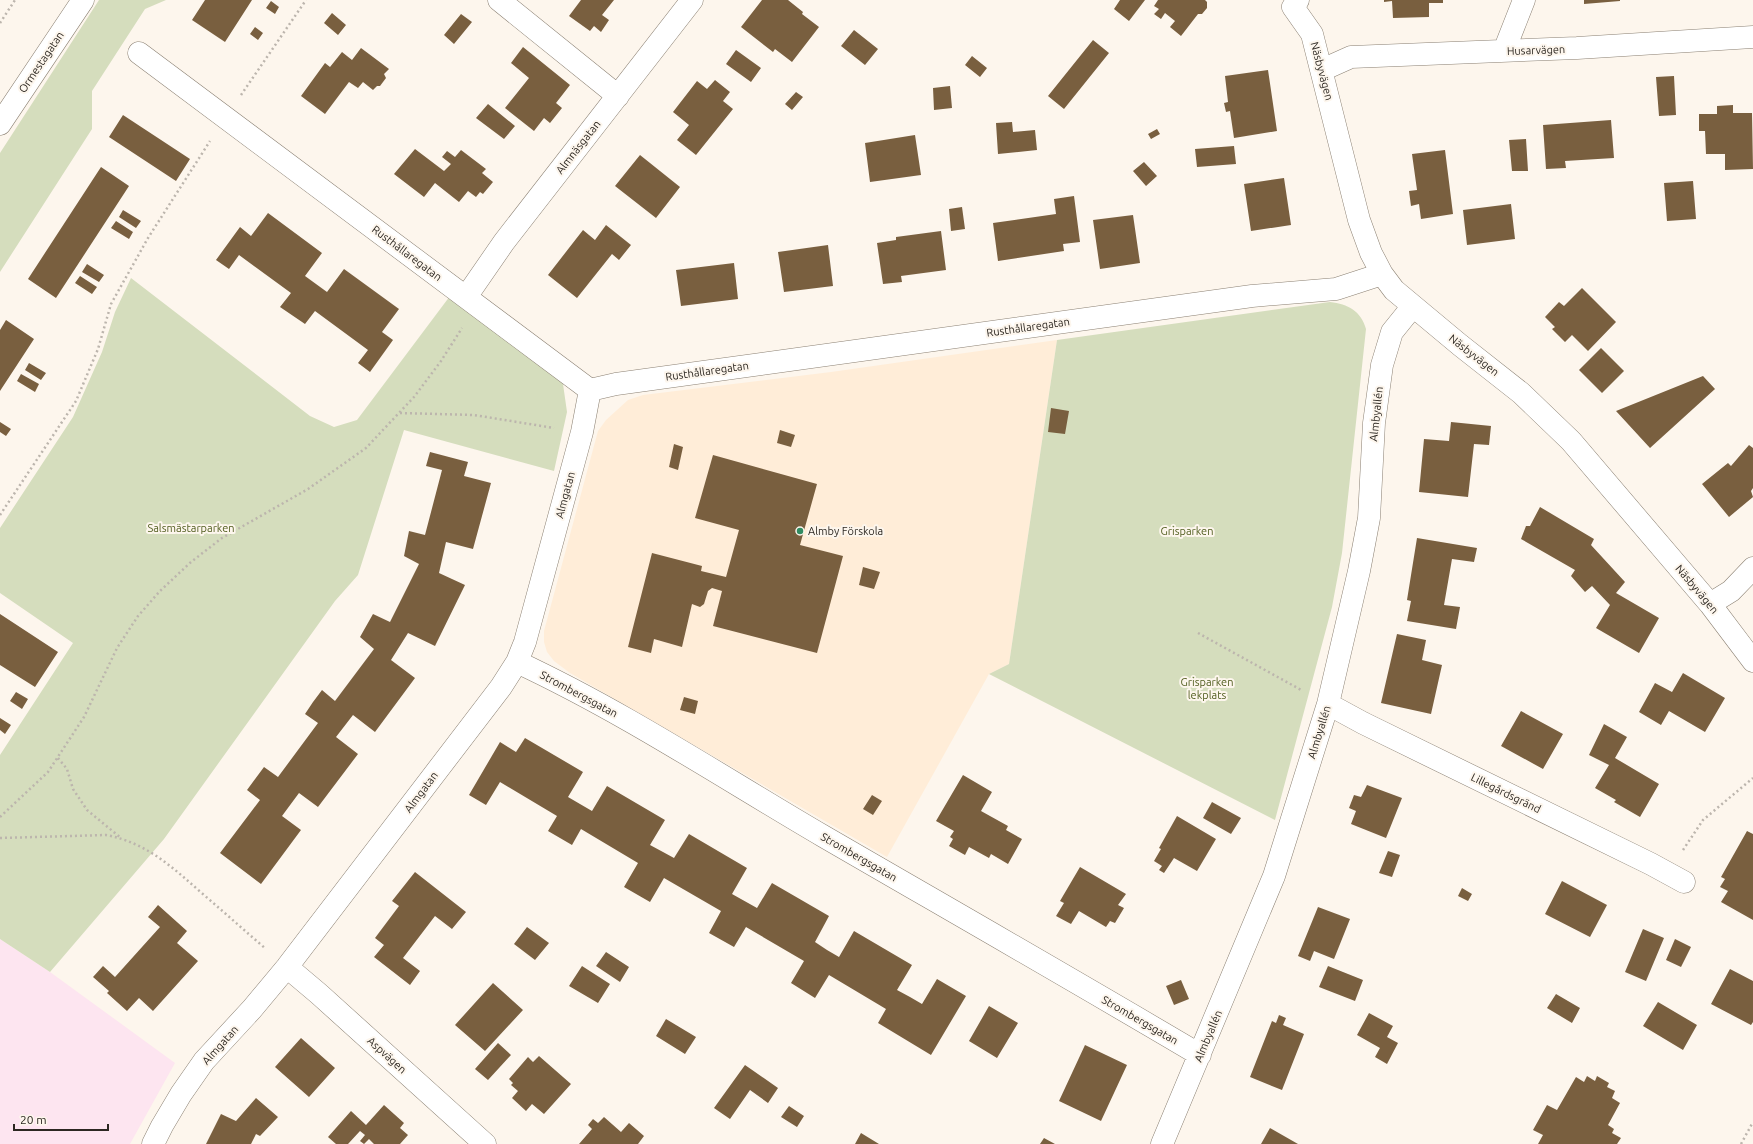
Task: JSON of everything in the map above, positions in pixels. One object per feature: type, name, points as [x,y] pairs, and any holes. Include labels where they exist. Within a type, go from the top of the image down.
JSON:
[{"type":"street","name":"Ormestagatan","points":[[0,124],[83,0]]},
{"type":"street","points":[[499,0],[618,96]]},
{"type":"street","name":"Almnäsgatan","points":[[466,297],[504,242],[692,0]]},
{"type":"street","points":[[1504,51],[1524,0]]},
{"type":"street","name":"Näsbyvägen","points":[[1293,2],[1312,34],[1359,220],[1371,253],[1382,274],[1394,290],[1521,393],[1570,441],[1710,604],[1753,662]]},
{"type":"street","name":"Husarvägen","points":[[1322,70],[1351,57],[1577,48],[1753,37]]},
{"type":"street","name":"Rusthållaregatan","points":[[139,53],[590,390],[616,384],[1244,297],[1336,289],[1382,274]]},
{"type":"street","name":"Almbyallén","points":[[1162,1144],[1274,876],[1328,704],[1359,571],[1369,518],[1374,422],[1382,365],[1392,332],[1413,306]]},
{"type":"street","name":"Almgatan","points":[[153,1144],[181,1094],[204,1062],[252,1009],[287,967],[501,687],[517,662],[536,605],[582,432],[590,390]]},
{"type":"street","points":[[1710,604],[1731,591],[1753,568]]},
{"type":"street","name":"Strombergsgatan","points":[[517,662],[546,676],[669,743],[822,836],[1001,938],[1200,1055]]},
{"type":"street","name":"Lillegårdsgränd","points":[[1328,704],[1363,723],[1676,877]]},
{"type":"street","name":"Aspvägen","points":[[287,967],[485,1144]]},
{"type":"path","points":[[0,23],[15,0]]},
{"type":"path","points":[[0,515],[76,401],[98,349],[111,304],[148,238],[195,162],[306,0]]},
{"type":"path","points":[[0,817],[48,772],[58,758],[84,717],[117,648],[138,616],[160,591],[191,562],[222,538],[308,489],[366,448],[414,397],[441,361],[464,325],[466,297]]},
{"type":"path","points":[[400,413],[474,414],[582,432]]},
{"type":"path","points":[[1198,633],[1328,704]]},
{"type":"path","points":[[58,758],[67,769],[72,789],[87,810],[122,838]]},
{"type":"path","points":[[1676,877],[1704,820],[1753,778]]},
{"type":"path","points":[[0,838],[106,835],[122,838],[140,846],[165,861],[287,967]]},
{"type":"path","points":[[1741,1144],[1753,1122]]},
{"type":"shaded area","name":"Almby Förskola","points":[[1057,340],[1009,664],[989,674],[887,857],[570,673],[554,661],[547,652],[544,642],[544,631],[598,431],[606,420],[628,400],[643,395],[831,372]]},
{"type":"shaded area","points":[[0,939],[50,972],[175,1063],[130,1144],[0,1144]]},
{"type":"green space","points":[[99,0],[166,0],[145,9],[92,91],[92,129],[0,272],[0,153]]},
{"type":"green space","name":"Salsmästarparken","points":[[131,278],[310,416],[334,427],[357,420],[450,296],[562,377],[567,412],[554,471],[404,430],[358,575],[335,601],[164,839],[50,972],[0,939],[0,755],[73,643],[0,593],[0,528],[73,417],[102,352],[115,312]]},
{"type":"green space","name":"Grisparken","points":[[1330,302],[1348,307],[1357,313],[1361,317],[1366,329],[1342,553],[1332,607],[1275,820],[989,674],[1009,664],[1057,340]]},
{"type":"building","points":[[205,0],[252,0],[225,42],[192,20]]},
{"type":"building","points":[[581,0],[614,0],[602,15],[609,20],[601,32],[594,26],[590,31],[569,16]]},
{"type":"building","points":[[762,0],[788,0],[803,12],[802,14],[819,27],[792,62],[775,49],[773,52],[741,27]]},
{"type":"building","points":[[1120,0],[1145,0],[1129,21],[1114,9]]},
{"type":"building","points":[[1158,0],[1205,0],[1207,2],[1207,8],[1202,14],[1198,14],[1181,36],[1170,27],[1175,21],[1165,13],[1161,19],[1154,14],[1159,9],[1154,6]]},
{"type":"building","points":[[1384,0],[1443,0],[1443,3],[1429,3],[1429,17],[1393,18],[1392,1],[1384,2]]},
{"type":"building","points":[[1584,0],[1620,0],[1620,1],[1584,4]]},
{"type":"building","points":[[271,1],[279,7],[275,14],[266,8]]},
{"type":"building","points":[[332,13],[346,25],[338,35],[324,23]]},
{"type":"building","points":[[461,14],[472,22],[454,44],[444,35]]},
{"type":"building","points":[[255,27],[263,33],[258,40],[250,34]]},
{"type":"building","points":[[854,30],[878,49],[865,65],[841,46]]},
{"type":"building","points":[[1093,40],[1109,53],[1064,109],[1048,96]]},
{"type":"building","points":[[523,47],[570,85],[556,103],[562,108],[550,123],[544,118],[534,131],[505,108],[529,78],[511,63]]},
{"type":"building","points":[[361,48],[389,69],[384,74],[386,78],[380,86],[377,86],[373,90],[363,82],[358,88],[349,82],[325,114],[301,96],[325,63],[330,67],[342,52],[352,60]]},
{"type":"building","points":[[736,50],[761,68],[751,82],[726,64]]},
{"type":"building","points":[[972,56],[987,68],[980,77],[965,65]]},
{"type":"building","points":[[1268,70],[1277,131],[1234,138],[1230,111],[1226,112],[1224,103],[1228,102],[1225,76]]},
{"type":"building","points":[[1674,76],[1676,115],[1659,116],[1656,77]]},
{"type":"building","points":[[715,80],[730,92],[723,101],[733,109],[696,155],[677,140],[689,125],[673,112],[697,81],[707,89]]},
{"type":"building","points":[[950,86],[952,108],[934,110],[933,88]]},
{"type":"building","points":[[796,92],[803,97],[792,110],[785,104]]},
{"type":"building","points":[[488,104],[515,126],[504,139],[476,118]]},
{"type":"building","points":[[1733,105],[1733,113],[1752,113],[1753,169],[1725,170],[1725,154],[1706,154],[1705,131],[1699,131],[1699,114],[1717,114],[1717,106]]},
{"type":"building","points":[[123,115],[190,159],[176,181],[109,137]]},
{"type":"building","points":[[1611,120],[1614,158],[1565,161],[1566,168],[1546,169],[1543,125]]},
{"type":"building","points":[[1012,122],[1013,132],[1035,130],[1037,150],[998,154],[996,123]]},
{"type":"building","points":[[1157,129],[1160,134],[1151,139],[1148,134]]},
{"type":"building","points":[[915,135],[921,175],[870,182],[865,143]]},
{"type":"building","points":[[1526,139],[1528,171],[1512,171],[1509,140]]},
{"type":"building","points":[[1234,146],[1236,164],[1197,167],[1195,149]]},
{"type":"building","points":[[415,149],[444,171],[451,164],[442,157],[447,151],[455,157],[461,150],[486,169],[482,173],[493,182],[483,194],[480,192],[476,197],[468,191],[459,202],[435,183],[424,197],[394,174]]},
{"type":"building","points":[[1445,150],[1453,214],[1421,219],[1419,204],[1411,206],[1409,191],[1417,190],[1412,154]]},
{"type":"building","points":[[640,155],[680,187],[656,218],[615,186]]},
{"type":"building","points":[[1144,162],[1157,176],[1146,186],[1133,171]]},
{"type":"building","points":[[101,167],[129,186],[56,298],[28,279]]},
{"type":"building","points":[[1284,178],[1291,225],[1251,231],[1244,184]]},
{"type":"building","points":[[1693,181],[1696,219],[1667,221],[1664,183]]},
{"type":"building","points":[[1074,196],[1080,242],[1063,244],[1064,251],[998,261],[993,223],[1056,214],[1054,199]]},
{"type":"building","points":[[1511,204],[1515,239],[1467,245],[1463,210]]},
{"type":"building","points":[[962,207],[965,229],[951,231],[949,209]]},
{"type":"building","points":[[123,210],[141,221],[136,228],[119,217]]},
{"type":"building","points":[[268,213],[322,253],[305,276],[327,292],[344,269],[399,309],[382,332],[393,340],[370,372],[358,363],[368,350],[315,311],[305,324],[280,307],[291,293],[239,255],[229,269],[216,260],[240,227],[251,236]]},
{"type":"building","points":[[1133,215],[1140,263],[1100,269],[1093,220]]},
{"type":"building","points":[[116,221],[133,232],[129,239],[111,228]]},
{"type":"building","points":[[606,225],[631,245],[619,260],[612,254],[577,298],[548,275],[583,230],[595,240]]},
{"type":"building","points":[[941,231],[946,270],[901,276],[902,282],[883,284],[877,243],[896,240],[896,237]]},
{"type":"building","points":[[828,245],[833,286],[784,292],[778,252]]},
{"type":"building","points":[[734,263],[738,299],[681,306],[676,270]]},
{"type":"building","points":[[87,264],[104,275],[99,282],[82,272]]},
{"type":"building","points":[[80,276],[97,287],[92,294],[75,283]]},
{"type":"building","points":[[1582,288],[1616,322],[1588,351],[1572,335],[1565,342],[1552,329],[1555,327],[1545,317],[1559,302],[1564,306]]},
{"type":"building","points":[[6,320],[34,339],[0,391],[0,330]]},
{"type":"building","points":[[1601,348],[1624,371],[1602,393],[1579,370]]},
{"type":"building","points":[[29,363],[46,373],[41,380],[25,370]]},
{"type":"building","points":[[21,374],[39,384],[35,392],[17,381]]},
{"type":"building","points":[[1703,376],[1715,389],[1650,448],[1616,411]]},
{"type":"building","points":[[1051,408],[1069,411],[1065,434],[1048,432]]},
{"type":"building","points":[[0,422],[11,429],[6,436],[0,432]]},
{"type":"building","points":[[1451,422],[1491,426],[1489,445],[1474,444],[1468,497],[1419,492],[1424,439],[1449,441]]},
{"type":"building","points":[[780,430],[795,435],[791,447],[777,443]]},
{"type":"building","points":[[674,444],[683,447],[678,470],[669,467]]},
{"type":"building","points":[[1749,445],[1753,448],[1753,488],[1751,491],[1753,497],[1729,517],[1702,484],[1728,463],[1731,466]]},
{"type":"building","points":[[430,452],[468,462],[464,476],[491,483],[473,549],[446,542],[439,573],[465,585],[435,646],[408,633],[391,660],[415,678],[375,732],[353,715],[336,737],[358,754],[318,807],[299,793],[282,816],[301,830],[261,884],[220,853],[260,800],[247,790],[264,767],[278,777],[318,723],[305,714],[322,690],[335,701],[374,649],[360,637],[373,614],[390,622],[419,564],[404,556],[409,531],[425,535],[442,470],[426,466]]},
{"type":"building","points":[[713,455],[817,484],[800,545],[843,556],[817,653],[713,626],[722,591],[712,588],[708,591],[704,604],[700,607],[692,604],[682,647],[654,639],[651,653],[628,647],[652,553],[702,566],[701,571],[726,577],[739,530],[695,518]]},
{"type":"building","points":[[1540,507],[1594,539],[1591,545],[1625,582],[1616,593],[1659,618],[1639,653],[1596,628],[1610,605],[1592,586],[1585,592],[1571,576],[1575,570],[1521,539],[1526,526],[1530,526]]},
{"type":"building","points":[[1417,538],[1477,548],[1474,562],[1452,559],[1444,605],[1460,607],[1456,629],[1407,621],[1411,601],[1407,600]]},
{"type":"building","points":[[863,567],[880,572],[874,589],[859,585]]},
{"type":"building","points":[[0,614],[58,652],[35,687],[0,665]]},
{"type":"building","points":[[1397,634],[1426,640],[1422,660],[1442,665],[1431,714],[1381,703]]},
{"type":"building","points":[[1683,673],[1725,698],[1705,732],[1669,711],[1661,725],[1639,712],[1655,683],[1672,692]]},
{"type":"building","points":[[16,692],[28,699],[22,709],[10,701]]},
{"type":"building","points":[[684,697],[698,701],[695,714],[680,710]]},
{"type":"building","points":[[1521,711],[1563,734],[1543,769],[1501,746]]},
{"type":"building","points":[[0,718],[11,725],[5,734],[0,730]]},
{"type":"building","points":[[1604,724],[1627,737],[1615,758],[1659,784],[1640,817],[1614,802],[1616,800],[1595,788],[1609,765],[1589,755]]},
{"type":"building","points":[[525,738],[583,772],[568,797],[592,811],[607,786],[665,820],[650,845],[674,858],[689,834],[747,868],[732,894],[757,908],[772,883],[829,916],[815,942],[827,950],[839,957],[854,931],[912,965],[897,990],[922,1004],[937,979],[966,996],[931,1055],[878,1023],[886,1009],[829,975],[815,998],[791,983],[804,961],[746,927],[734,947],[709,933],[721,911],[664,878],[650,902],[624,887],[638,863],[581,829],[572,845],[548,831],[557,816],[500,782],[486,805],[469,795],[500,742],[516,752]]},
{"type":"building","points":[[963,775],[992,792],[981,811],[1008,826],[1006,830],[1022,839],[1008,864],[991,854],[989,858],[969,847],[965,855],[949,846],[953,839],[950,837],[954,831],[936,821]]},
{"type":"building","points":[[1367,785],[1402,798],[1386,838],[1351,824],[1356,811],[1349,808],[1354,795],[1361,797]]},
{"type":"building","points":[[872,795],[882,801],[873,815],[863,809]]},
{"type":"building","points":[[1212,802],[1241,818],[1231,834],[1203,818]]},
{"type":"building","points":[[1177,816],[1216,839],[1197,871],[1174,858],[1164,873],[1159,870],[1162,866],[1154,861],[1161,849],[1159,848]]},
{"type":"building","points":[[1747,831],[1753,834],[1753,920],[1721,902],[1728,891],[1720,887],[1725,879],[1721,877]]},
{"type":"building","points":[[1388,851],[1400,855],[1392,877],[1379,873]]},
{"type":"building","points":[[1080,867],[1126,894],[1118,905],[1124,908],[1115,923],[1110,921],[1106,927],[1079,911],[1071,924],[1056,916],[1064,903],[1060,901]]},
{"type":"building","points":[[415,872],[466,912],[452,929],[435,916],[403,958],[420,971],[410,985],[374,957],[384,945],[375,938],[399,906],[392,901]]},
{"type":"building","points":[[1562,881],[1607,905],[1590,937],[1545,914]]},
{"type":"building","points":[[1462,888],[1472,894],[1468,901],[1458,896]]},
{"type":"building","points":[[158,905],[187,931],[177,943],[198,961],[153,1011],[139,998],[127,1011],[107,993],[109,991],[93,977],[103,966],[115,977],[160,927],[148,917]]},
{"type":"building","points":[[1318,907],[1350,919],[1334,959],[1314,951],[1310,961],[1298,956]]},
{"type":"building","points":[[527,927],[549,943],[535,960],[514,944]]},
{"type":"building","points":[[1643,929],[1664,938],[1646,981],[1625,972]]},
{"type":"building","points":[[1675,939],[1691,947],[1681,967],[1666,960]]},
{"type":"building","points":[[606,952],[629,967],[620,982],[596,966]]},
{"type":"building","points":[[582,966],[610,984],[598,1003],[569,986]]},
{"type":"building","points":[[1328,966],[1363,980],[1355,1001],[1319,987]]},
{"type":"building","points":[[1730,969],[1753,981],[1753,1022],[1751,1025],[1711,1004]]},
{"type":"building","points":[[1181,980],[1189,999],[1174,1005],[1166,986]]},
{"type":"building","points":[[493,983],[523,1010],[485,1051],[455,1025]]},
{"type":"building","points":[[1556,994],[1580,1008],[1572,1023],[1547,1008]]},
{"type":"building","points":[[1658,1002],[1697,1025],[1683,1050],[1643,1026]]},
{"type":"building","points":[[989,1006],[1018,1023],[997,1058],[969,1041]]},
{"type":"building","points":[[1369,1013],[1393,1026],[1387,1037],[1398,1043],[1387,1064],[1375,1057],[1380,1048],[1357,1035]]},
{"type":"building","points":[[1279,1015],[1286,1018],[1283,1025],[1304,1034],[1282,1090],[1250,1077],[1272,1021],[1276,1023]]},
{"type":"building","points":[[666,1019],[696,1037],[685,1054],[656,1036]]},
{"type":"building","points":[[301,1038],[335,1068],[309,1097],[275,1067]]},
{"type":"building","points":[[498,1043],[511,1055],[488,1080],[475,1069]]},
{"type":"building","points":[[1085,1045],[1127,1065],[1101,1121],[1059,1101]]},
{"type":"building","points":[[539,1056],[571,1084],[544,1114],[532,1104],[526,1111],[512,1098],[518,1091],[511,1085],[513,1083],[509,1079],[528,1057],[533,1062]]},
{"type":"building","points":[[745,1065],[778,1088],[768,1103],[750,1090],[730,1119],[714,1108]]},
{"type":"building","points":[[1587,1076],[1595,1081],[1597,1076],[1609,1083],[1607,1087],[1615,1091],[1612,1098],[1620,1103],[1608,1125],[1614,1129],[1612,1133],[1621,1138],[1617,1144],[1538,1144],[1543,1135],[1533,1130],[1547,1105],[1557,1110],[1576,1077],[1584,1082]]},
{"type":"building","points":[[256,1098],[278,1117],[260,1136],[256,1134],[251,1144],[206,1144],[221,1114],[236,1121]]},
{"type":"building","points":[[384,1105],[404,1123],[400,1128],[408,1135],[400,1144],[374,1144],[369,1139],[364,1144],[360,1141],[365,1135],[360,1131],[348,1144],[336,1144],[328,1137],[351,1111],[366,1125]]},
{"type":"building","points":[[789,1106],[804,1116],[797,1127],[781,1117]]},
{"type":"building","points":[[604,1117],[621,1132],[629,1123],[644,1136],[638,1144],[579,1144],[592,1129],[588,1125],[593,1119],[598,1123]]},
{"type":"building","points":[[1270,1128],[1298,1144],[1261,1144]]},
{"type":"building","points":[[861,1133],[879,1144],[855,1144]]},
{"type":"building","points":[[1044,1138],[1055,1144],[1040,1144]]},
{"type":"place","name":"Almby Förskola","points":[[800,531]]},
{"type":"park label","name":"Grisparken lekplats","points":[[1207,688]]}]
